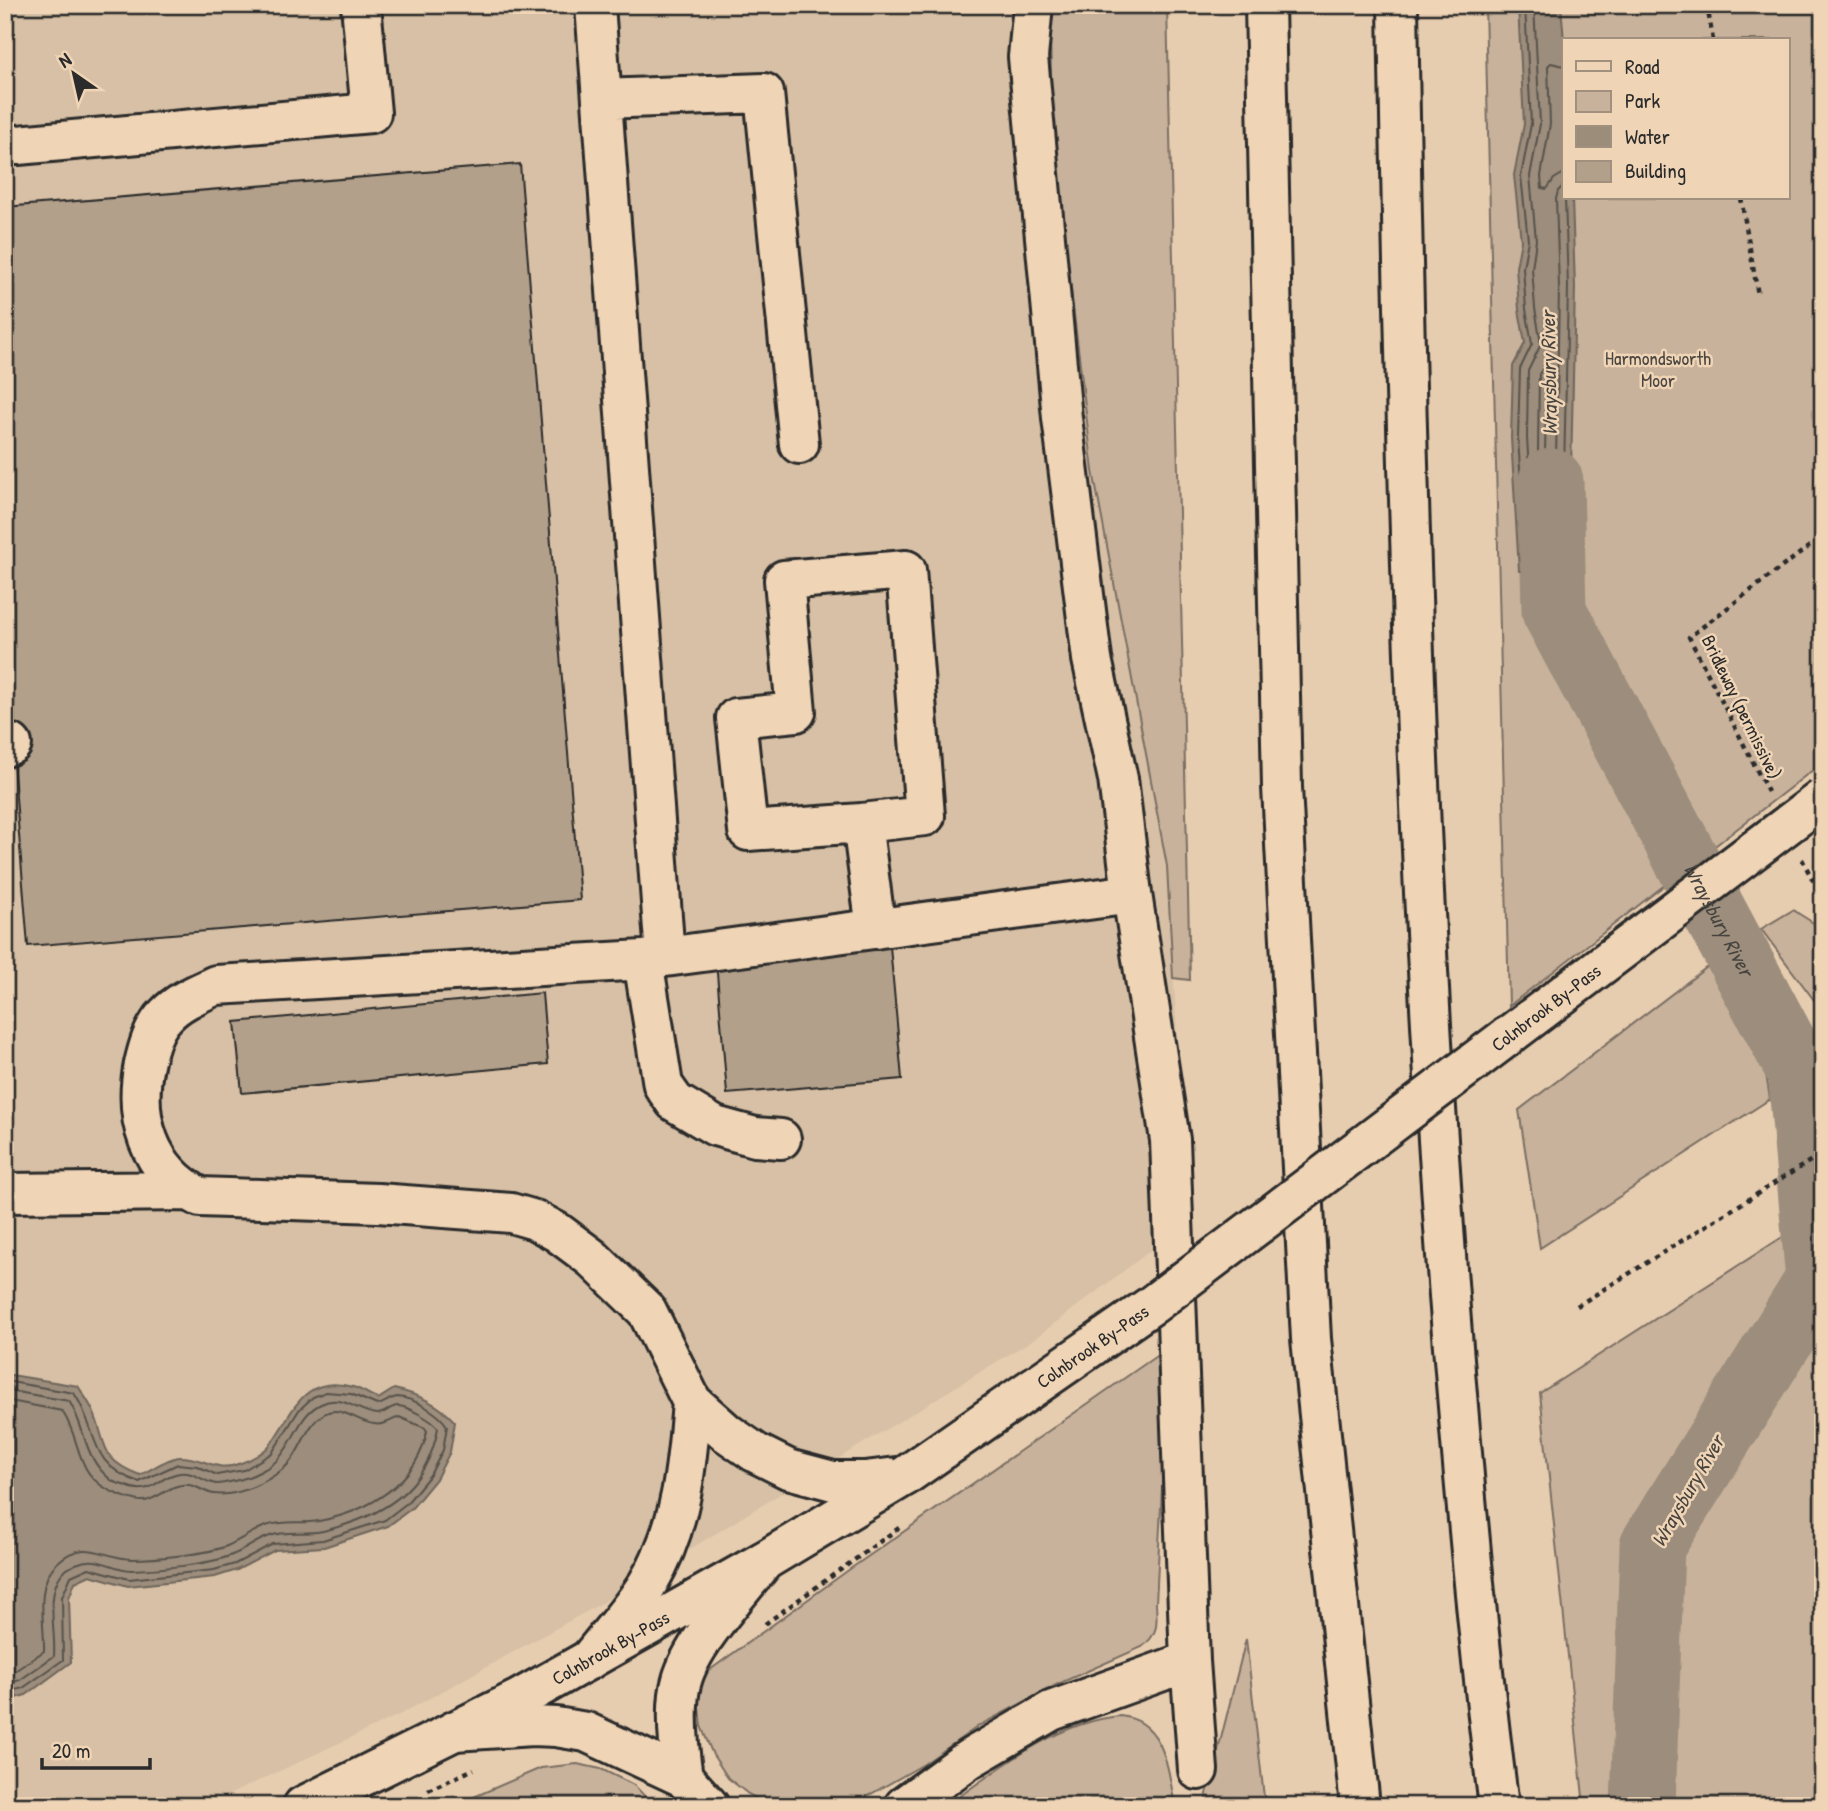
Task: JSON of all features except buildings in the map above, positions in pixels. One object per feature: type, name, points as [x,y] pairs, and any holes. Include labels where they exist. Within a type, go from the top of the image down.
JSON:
[{"type":"main road","points":[[18,145],[371,114],[361,5]]},
{"type":"main road","points":[[595,5],[663,1084],[675,1102],[715,1126],[755,1137],[781,1139]]},
{"type":"main road","points":[[1033,5],[1028,57],[1062,418],[1091,659],[1118,779],[1132,894],[1170,1140],[1191,1661],[1198,1770]]},
{"type":"main road","points":[[1265,5],[1282,787],[1311,1339],[1360,1806]]},
{"type":"main road","points":[[1398,5],[1411,555],[1424,930],[1443,1236],[1482,1680],[1499,1806]]},
{"type":"main road","points":[[602,99],[764,93],[799,444]]},
{"type":"main road","points":[[906,570],[925,816],[862,823],[748,831],[737,718],[796,712],[784,580],[906,570]]},
{"type":"main road","name":"Colnbrook By-Pass","points":[[303,1806],[589,1660],[764,1561],[905,1476],[1152,1304],[1823,798]]},
{"type":"main road","points":[[862,823],[876,929]]},
{"type":"main road","points":[[905,1476],[865,1481],[833,1480],[788,1469],[756,1453],[727,1433],[692,1402],[647,1311],[592,1258],[557,1231],[535,1220],[510,1213],[378,1203],[200,1197],[177,1181],[147,1140],[140,1112],[142,1078],[154,1032],[166,1015],[188,998],[216,985],[654,958],[1132,894]]},
{"type":"main road","points":[[5,1193],[190,1191]]},
{"type":"main road","points":[[589,1660],[648,1583],[671,1537],[684,1486],[692,1402]]},
{"type":"main road","points":[[683,1777],[679,1749],[679,1709],[681,1683],[688,1663],[764,1561]]},
{"type":"main road","points":[[904,1806],[969,1759],[1051,1711],[1191,1661]]},
{"type":"main road","points":[[454,1731],[533,1726],[586,1732],[683,1777],[709,1806]]},
{"type":"path","points":[[1707,5],[1713,38]]},
{"type":"path","points":[[1741,200],[1758,295]]},
{"type":"path","name":"Bridleway (permissive)","points":[[1774,804],[1689,637],[1823,536]]},
{"type":"path","points":[[1798,852],[1823,900]]},
{"type":"path","points":[[1577,1306],[1823,1153]]},
{"type":"shaded area","points":[[5,5],[1054,5],[1050,37],[1053,142],[1093,471],[1167,866],[1188,1222],[1034,1339],[602,1603],[401,1714],[205,1806],[5,1806]]},
{"type":"green space","points":[[1054,5],[1167,5],[1190,980],[1173,978],[1167,866],[1093,471],[1053,142],[1050,37]]},
{"type":"green space","name":"Harmondsworth Moor","points":[[1485,5],[1823,5],[1823,762],[1509,1006]]},
{"type":"green space","points":[[1793,910],[1823,929],[1823,1012],[1761,929]]},
{"type":"green space","points":[[1723,955],[1753,993],[1770,1099],[1540,1248],[1519,1110]]},
{"type":"green space","points":[[1823,1211],[1823,1806],[1584,1806],[1540,1393]]},
{"type":"green space","points":[[1162,1352],[1166,1411],[1156,1622],[1154,1633],[1148,1642],[1058,1684],[980,1725],[924,1764],[855,1803],[843,1806],[771,1806],[748,1794],[728,1778],[713,1755],[701,1726],[696,1680],[850,1569]]},
{"type":"green space","points":[[1246,1639],[1265,1806],[1204,1806]]},
{"type":"green space","points":[[1120,1716],[1147,1727],[1155,1737],[1162,1749],[1175,1806],[946,1806],[1006,1763],[1050,1738],[1096,1720]]},
{"type":"green space","points":[[577,1764],[601,1769],[634,1785],[654,1806],[453,1806],[541,1768]]},
{"type":"water","points":[[1518,5],[1561,5],[1564,38],[1562,200],[1572,200],[1575,287],[1570,520],[1573,568],[1519,571],[1511,438],[1513,366],[1525,343],[1516,267],[1521,241],[1514,175],[1524,124]]},
{"type":"water","points":[[5,1374],[78,1386],[93,1411],[106,1450],[117,1463],[140,1475],[179,1457],[224,1467],[245,1462],[269,1446],[300,1400],[321,1386],[335,1384],[353,1387],[378,1399],[394,1389],[403,1391],[435,1405],[455,1422],[450,1452],[436,1479],[412,1508],[388,1526],[324,1547],[275,1550],[237,1570],[215,1577],[128,1586],[90,1575],[75,1582],[69,1598],[71,1662],[26,1695],[5,1701]]},
{"type":"waterway","name":"Wraysbury River","points":[[1551,481],[1554,611],[1800,1073],[1818,1280],[1652,1546],[1643,1806]]}]
